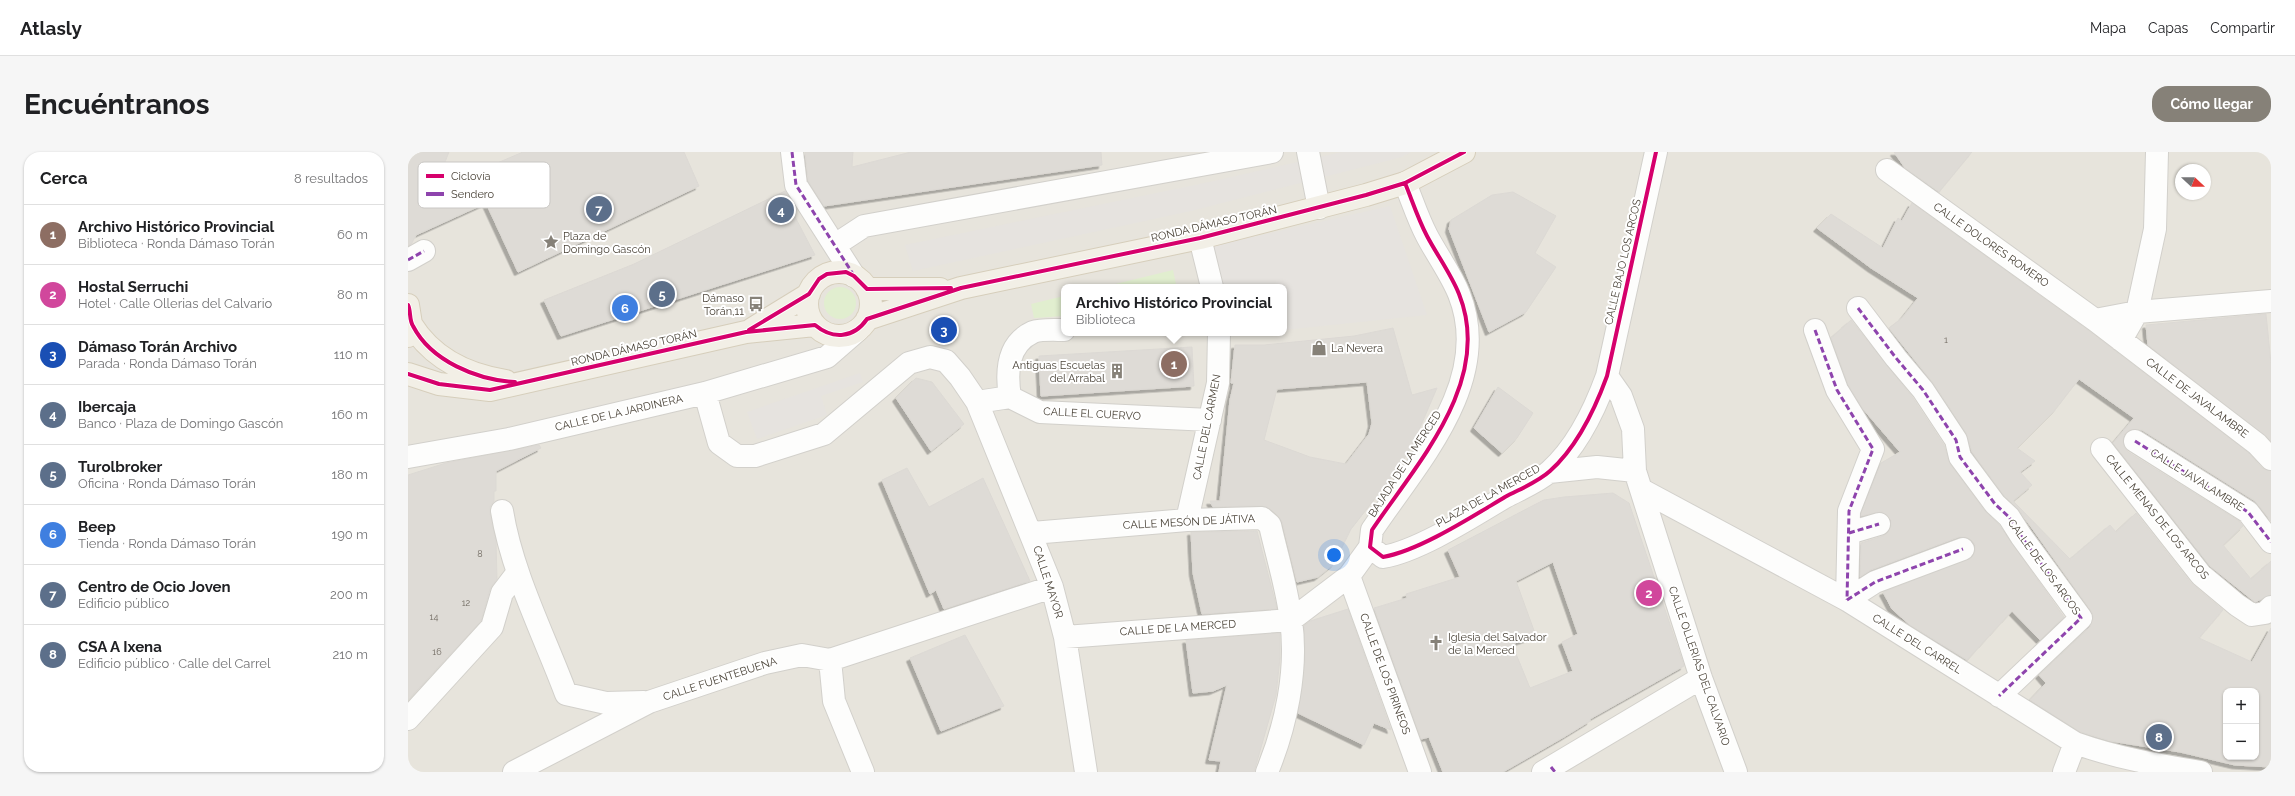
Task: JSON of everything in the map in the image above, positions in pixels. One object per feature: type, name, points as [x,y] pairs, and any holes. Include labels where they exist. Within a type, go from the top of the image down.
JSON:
[{"type":"main road","name":"RONDA DÁMASO TORÁN","points":[[862,324],[961,288],[1200,238],[1319,208],[1405,183],[1464,152]]},
{"type":"main road","points":[[846,272],[861,282],[871,299],[871,309],[862,324],[839,336],[822,329],[810,316],[807,305],[809,294],[819,279],[827,274],[846,272]]},
{"type":"main road","name":"RONDA DÁMASO TORÁN","points":[[861,282],[961,288]]},
{"type":"main road","name":"RONDA DÁMASO TORÁN","points":[[746,332],[809,294]]},
{"type":"main road","points":[[409,321],[424,343],[441,358],[467,371],[492,379],[527,382]]},
{"type":"main road","name":"RONDA DÁMASO TORÁN","points":[[408,374],[439,384],[490,390],[746,332],[822,329]]},
{"type":"street","points":[[792,152],[796,186],[861,282]]},
{"type":"street","points":[[835,245],[864,226],[1272,152]]},
{"type":"street","points":[[1308,152],[1319,208]]},
{"type":"street","name":"CALLE BAJO LOS ARCOS","points":[[1607,376],[1656,152]]},
{"type":"street","points":[[2121,340],[2137,312],[2155,229],[2157,152]]},
{"type":"street","name":"CALLE DOLORES ROMERO","points":[[1887,170],[2121,340]]},
{"type":"street","name":"BAJADA DE LA MERCED","points":[[1370,547],[1372,530],[1447,420],[1463,378],[1470,333],[1459,294],[1426,234],[1405,183]]},
{"type":"street","points":[[1200,238],[1211,284]]},
{"type":"street","points":[[2095,320],[2137,312],[2271,301]]},
{"type":"street","name":"CALLE DE LOS ARCOS","points":[[1858,308],[1896,358],[1923,390],[1956,440],[1960,456],[1995,504],[2009,517],[2021,536],[2081,618],[1999,696]]},
{"type":"street","name":"CALLE DE LA JARDINERA","points":[[408,457],[509,439],[705,393],[827,357],[862,324]]},
{"type":"street","points":[[822,329],[827,357]]},
{"type":"street","points":[[705,393],[719,443],[737,456],[755,456],[824,434],[909,363],[930,357],[946,361],[960,377],[977,402],[1010,397],[1007,376],[1011,357],[1019,341],[1034,332],[1061,330]]},
{"type":"street","name":"CALLE DEL CARMEN","points":[[1187,520],[1218,383],[1219,336]]},
{"type":"street","points":[[1818,337],[1837,390],[1873,448],[1849,511],[1847,600]]},
{"type":"street","name":"CALLE DE JAVALAMBRE","points":[[2121,340],[2257,444],[2271,459]]},
{"type":"street","points":[[1607,376],[1621,396],[1633,429],[1638,480]]},
{"type":"street","name":"PLAZA DE LA MERCED","points":[[1370,547],[1383,557],[1399,554],[1465,520],[1549,472],[1576,440],[1598,399],[1607,376]]},
{"type":"street","name":"CALLE EL CUERVO","points":[[1010,397],[1040,412],[1210,420]]},
{"type":"street","name":"CALLE MAYOR","points":[[977,402],[1032,533],[1052,587],[1065,636],[1086,772]]},
{"type":"street","name":"CALLE JAVALAMBRE","points":[[2135,441],[2248,512],[2271,542]]},
{"type":"street","name":"CALLE MENAS DE LOS ARCOS","points":[[2102,449],[2201,575],[2237,606],[2252,614],[2265,613],[2271,608]]},
{"type":"street","name":"PLAZA DE LA MERCED","points":[[1549,472],[1597,466],[1638,480]]},
{"type":"street","name":"CALLE DEL CARREL","points":[[1638,480],[1847,600],[2075,743],[2112,756],[2142,763],[2201,772]]},
{"type":"street","name":"CALLE OLLERIAS DEL CALVARIO","points":[[1638,480],[1701,678],[1736,772]]},
{"type":"street","points":[[502,511],[505,530],[518,572],[566,694],[606,703],[649,702]]},
{"type":"street","name":"CALLE MESÓN DE JÁTIVA","points":[[1032,533],[1187,520],[1262,518],[1267,520],[1270,525],[1291,620]]},
{"type":"street","points":[[1849,533],[1879,524]]},
{"type":"street","points":[[1267,772],[1280,736],[1290,687],[1292,647],[1291,620],[1349,576],[1370,547]]},
{"type":"street","points":[[1847,600],[1875,582],[1963,549]]},
{"type":"street","points":[[408,719],[492,627],[502,593],[518,572]]},
{"type":"street","name":"CALLE DE LOS PIRINEOS","points":[[1349,576],[1420,772]]},
{"type":"street","name":"CALLE FUENTEBUENA","points":[[514,772],[541,766],[649,702],[765,662],[802,655],[830,660],[1052,587]]},
{"type":"street","name":"CALLE DE LA MERCED","points":[[1065,636],[1291,620]]},
{"type":"street","points":[[830,660],[834,701],[863,772]]},
{"type":"street","points":[[1543,772],[1701,678]]},
{"type":"street","points":[[2064,772],[2075,743]]},
{"type":"shaded area","points":[[408,152],[2271,152],[2271,772],[408,772]]},
{"type":"shaded area","points":[[1342,152],[1411,152],[1402,157],[1191,211],[913,271],[905,245],[1214,181]]},
{"type":"shaded area","points":[[1390,206],[1427,315],[1287,330],[1287,284],[1221,284],[1214,246]]},
{"type":"shaded area","points":[[860,373],[863,382],[821,396],[827,415],[757,439],[747,412]]},
{"type":"green space","points":[[1173,270],[1176,284],[1115,284]]},
{"type":"green space","points":[[837,287],[843,287],[853,294],[856,303],[855,309],[849,316],[843,319],[837,319],[827,312],[824,306],[824,300],[831,290]]},
{"type":"green space","points":[[1061,297],[1061,316],[1034,318],[1031,304]]},
{"type":"building","points":[[408,152],[449,152],[445,162],[418,162],[418,208],[475,208],[416,235],[412,243],[408,246]]},
{"type":"building","points":[[523,152],[684,152],[699,186],[518,272],[488,208],[550,208],[550,162],[500,162]]},
{"type":"building","points":[[805,152],[853,152],[852,167],[911,152],[1101,152],[1102,165],[824,206],[808,181]]},
{"type":"building","points":[[1894,152],[1972,152],[1939,192],[1905,168]]},
{"type":"building","points":[[785,191],[797,210],[792,211],[815,255],[561,336],[544,300],[634,264]]},
{"type":"building","points":[[1513,192],[1556,216],[1535,253],[1556,267],[1526,312],[1489,332],[1449,229],[1451,220],[1492,195]]},
{"type":"building","points":[[1912,203],[2088,330],[2249,453],[2262,468],[2271,471],[2271,521],[2255,501],[2142,430],[2130,430],[2125,434],[2123,440],[2124,446],[2128,452],[2239,521],[2243,526],[2223,545],[2251,579],[2271,561],[2271,595],[2255,602],[2210,566],[2113,443],[2134,418],[2079,379],[2055,410],[2017,448],[2035,461],[2020,472],[2032,485],[2013,501],[2070,559],[2110,525],[2116,532],[2136,513],[2191,583],[2223,610],[2199,638],[2252,662],[2271,628],[2271,767],[2235,765],[2180,752],[2110,741],[2080,732],[2030,700],[2046,683],[2039,675],[2090,627],[2093,616],[2091,611],[2019,510],[2004,496],[1972,452],[1966,433],[1933,383],[1889,328],[1902,318],[1918,298],[1871,268],[1817,228],[1831,214],[1883,248],[1898,218],[1902,221]]},
{"type":"building","points":[[2266,314],[2271,363],[2271,441],[2148,345],[2146,325]]},
{"type":"building","points":[[1851,320],[1913,398],[1944,445],[1950,464],[1985,511],[1999,525],[2064,617],[2040,640],[2012,611],[1967,660],[1910,625],[1892,609],[1883,592],[1972,557],[1975,551],[1975,545],[1971,540],[1965,537],[1959,537],[1871,570],[1860,577],[1861,543],[1883,536],[1888,532],[1891,526],[1891,520],[1882,512],[1861,516],[1861,513],[1881,463],[1900,452],[1863,409],[1848,385],[1831,338]]},
{"type":"building","points":[[1393,328],[1412,395],[1437,388],[1413,444],[1398,469],[1351,529],[1334,564],[1318,577],[1297,582],[1282,522],[1278,516],[1270,509],[1262,506],[1213,507],[1210,501],[1220,501],[1230,400],[1234,383],[1231,383],[1235,345],[1264,345],[1354,336]],"holes":[[[1367,382],[1372,423],[1369,434],[1346,464],[1310,457],[1264,440],[1277,389]]]},
{"type":"building","name":"Antiguas Escuelas del Arrabal","points":[[1192,347],[1194,386],[1041,396],[1039,356]]},
{"type":"building","points":[[916,378],[932,382],[964,424],[931,451],[896,398]]},
{"type":"building","points":[[1498,387],[1533,413],[1517,438],[1502,453],[1474,428]]},
{"type":"building","points":[[539,445],[541,448],[496,471],[496,491],[494,491],[494,501],[490,507],[490,513],[496,541],[497,579],[490,589],[481,621],[408,700],[408,475],[446,463]]},
{"type":"building","points":[[907,468],[929,507],[983,478],[1030,581],[944,609],[936,590],[930,594],[882,480]]},
{"type":"building","points":[[1613,493],[1629,503],[1684,666],[1590,719],[1590,721],[1564,737],[1503,772],[1443,772],[1429,737],[1421,739],[1374,608],[1407,598],[1406,594],[1460,577],[1448,550],[1544,500]],"holes":[[[1553,562],[1578,634],[1562,642],[1573,671],[1530,688],[1512,644],[1536,636],[1516,581]]]},
{"type":"building","points":[[1257,531],[1277,609],[1202,614],[1193,573],[1191,532]]},
{"type":"building","points":[[1348,609],[1391,730],[1374,723],[1364,745],[1298,713],[1305,659],[1304,626],[1310,621]]},
{"type":"building","points":[[1280,633],[1280,658],[1276,695],[1254,772],[1219,772],[1221,761],[1209,760],[1227,685],[1213,691],[1193,693],[1186,640]]},
{"type":"building","points":[[965,635],[1004,706],[941,731],[910,658]]},
{"type":"marked path","points":[[792,152],[796,185],[853,274]]},
{"type":"marked path","points":[[408,260],[424,251]]},
{"type":"marked path","points":[[1858,308],[1896,358],[1923,390],[1956,440],[1960,457],[1995,504],[2009,517],[2021,536],[2081,618],[1999,696]]},
{"type":"marked path","points":[[1815,330],[1837,390],[1873,449],[1849,511],[1847,600]]},
{"type":"marked path","points":[[2135,441],[2248,512],[2271,542]]},
{"type":"marked path","points":[[1849,533],[1879,524]]},
{"type":"marked path","points":[[1847,600],[1875,582],[1963,549]]},
{"type":"marked path","points":[[1551,767],[1555,772]]},
{"type":"cycle path","points":[[408,374],[439,384],[490,390],[746,332],[815,325],[829,333],[843,335],[856,330],[867,319],[961,288],[1200,238],[1366,195],[1405,183],[1464,152]]},
{"type":"cycle path","points":[[1405,183],[1424,230],[1459,294],[1467,326],[1466,358],[1459,389],[1446,420],[1429,449],[1372,530],[1370,547],[1383,557],[1413,548],[1446,532],[1505,497],[1540,479],[1569,451],[1591,414],[1607,376],[1656,152]]},
{"type":"cycle path","points":[[749,330],[809,294],[819,279],[827,274],[846,272],[854,276],[867,289],[951,288]]},
{"type":"cycle path","points":[[408,305],[412,324],[421,338],[443,359],[471,373],[515,382]]},
{"type":"place","name":"Centro de Ocio Joven","points":[[599,209]]},
{"type":"place","name":"Ibercaja","points":[[781,210]]},
{"type":"place","name":"Plaza de Domingo Gascón","points":[[551,242]]},
{"type":"place","name":"Turolbroker","points":[[662,294]]},
{"type":"place","name":"Dámaso Torán,11","points":[[756,304]]},
{"type":"place","name":"Beep","points":[[625,308]]},
{"type":"place","name":"Dámaso Torán Archivo","points":[[944,330]]},
{"type":"place","name":"La Nevera","points":[[1319,348]]},
{"type":"place","name":"Archivo Histórico Provincial","points":[[1174,364]]},
{"type":"place","name":"Antiguas Escuelas del Arrabal","points":[[1117,371]]},
{"type":"place","name":"Hostal Serruchi","points":[[1649,593]]},
{"type":"place","name":"Iglesia del Salvador de la Merced","points":[[1436,643]]},
{"type":"place","name":"CSA A Ixena","points":[[2159,737]]}]
